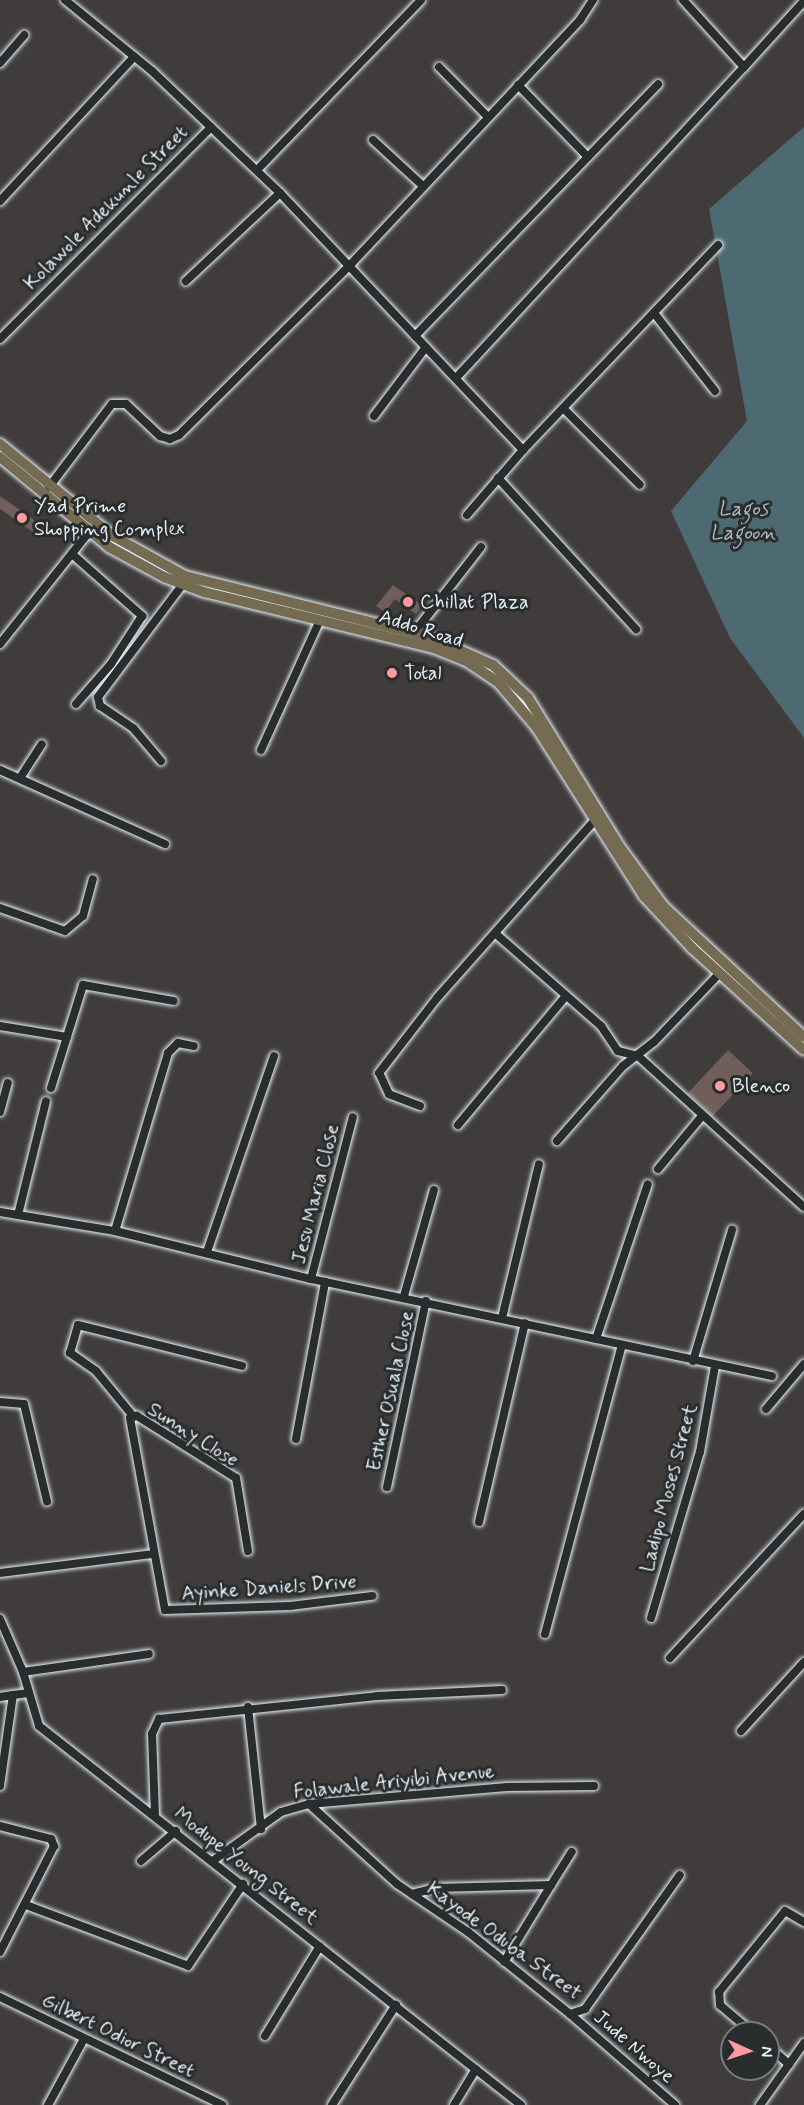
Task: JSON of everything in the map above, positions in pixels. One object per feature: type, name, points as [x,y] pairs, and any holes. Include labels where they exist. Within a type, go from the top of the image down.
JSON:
[{"type":"main road","name":"Addo Road","points":[[0,444],[90,531],[125,557],[183,585],[434,648],[488,676],[527,714],[644,896],[719,974],[804,1050]]},
{"type":"main road","name":"Addo Road","points":[[0,457],[113,536],[185,576],[414,633],[482,659],[520,690],[630,863],[663,906],[804,1037]]},
{"type":"street","points":[[65,0],[134,57],[257,170],[351,264],[523,450]]},
{"type":"street","points":[[257,170],[421,0]]},
{"type":"street","points":[[48,489],[112,404],[126,404],[160,436],[170,439],[179,435],[351,264],[422,185],[580,20],[593,0]]},
{"type":"street","points":[[683,0],[744,67]]},
{"type":"street","points":[[456,378],[804,1]]},
{"type":"street","points":[[0,63],[24,34]]},
{"type":"street","points":[[0,201],[134,57]]},
{"type":"street","points":[[439,67],[488,117]]},
{"type":"street","points":[[416,336],[658,84]]},
{"type":"street","points":[[518,85],[588,157]]},
{"type":"street","name":"Kolawole Adekunle Street","points":[[0,339],[211,126]]},
{"type":"street","points":[[373,140],[422,185]]},
{"type":"street","points":[[186,281],[280,193]]},
{"type":"street","points":[[467,515],[523,450],[718,245]]},
{"type":"street","points":[[654,313],[715,391]]},
{"type":"street","points":[[374,416],[426,347]]},
{"type":"street","points":[[564,409],[640,485]]},
{"type":"street","points":[[498,478],[636,629]]},
{"type":"street","points":[[0,644],[90,531]]},
{"type":"street","points":[[414,633],[481,547]]},
{"type":"street","points":[[72,554],[142,616],[111,664],[76,704]]},
{"type":"street","points":[[161,761],[133,728],[100,706],[98,697],[183,585]]},
{"type":"street","points":[[261,750],[320,620]]},
{"type":"street","points":[[20,778],[42,744]]},
{"type":"street","points":[[0,770],[165,844]]},
{"type":"street","points":[[420,1106],[389,1094],[378,1077],[437,998],[594,821]]},
{"type":"street","points":[[0,908],[65,931],[83,916],[93,879]]},
{"type":"street","points":[[496,934],[565,997],[601,1026],[618,1051],[638,1056],[804,1207]]},
{"type":"street","points":[[557,1141],[623,1066],[638,1056],[719,974]]},
{"type":"street","points":[[51,1088],[83,985],[174,1001]]},
{"type":"street","points":[[458,1125],[565,997]]},
{"type":"street","points":[[0,1026],[67,1037]]},
{"type":"street","points":[[116,1232],[168,1053],[178,1043],[194,1046]]},
{"type":"street","points":[[207,1252],[274,1056]]},
{"type":"street","points":[[0,1112],[8,1083]]},
{"type":"street","points":[[18,1215],[46,1101]]},
{"type":"street","points":[[658,1169],[702,1116]]},
{"type":"street","name":"Jesu Maria Close","points":[[312,1279],[353,1117]]},
{"type":"street","points":[[502,1318],[539,1164]]},
{"type":"street","points":[[597,1339],[648,1184]]},
{"type":"street","points":[[404,1296],[434,1190]]},
{"type":"street","points":[[0,1212],[116,1232],[325,1282],[404,1296],[715,1366],[772,1376]]},
{"type":"street","points":[[693,1361],[732,1230]]},
{"type":"street","points":[[296,1439],[325,1282]]},
{"type":"street","name":"Esther Osuala Close","points":[[387,1487],[426,1301]]},
{"type":"street","points":[[479,1522],[525,1323]]},
{"type":"street","points":[[133,1416],[96,1371],[70,1353],[78,1325],[242,1366]]},
{"type":"street","points":[[545,1634],[622,1345]]},
{"type":"street","points":[[766,1409],[804,1364]]},
{"type":"street","name":"Ladipo Moses Street","points":[[651,1618],[699,1452],[715,1366]]},
{"type":"street","points":[[0,1402],[24,1404],[47,1501]]},
{"type":"street","name":"Sunny Close","points":[[152,1554],[147,1498],[128,1424],[133,1416],[236,1478],[248,1551]]},
{"type":"street","points":[[670,1658],[804,1514]]},
{"type":"street","points":[[0,1573],[152,1554]]},
{"type":"street","name":"Ayinke Daniels Drive","points":[[152,1554],[162,1604],[168,1611],[290,1606],[372,1596]]},
{"type":"street","name":"Modupe Young Street","points":[[0,1619],[23,1672],[39,1726],[214,1860],[521,2105]]},
{"type":"street","points":[[23,1672],[150,1654]]},
{"type":"street","points":[[741,1731],[804,1662]]},
{"type":"street","points":[[155,1815],[155,1723],[170,1716],[248,1707],[502,1690]]},
{"type":"street","points":[[0,1697],[29,1693]]},
{"type":"street","points":[[0,1786],[13,1695]]},
{"type":"street","points":[[248,1707],[261,1828]]},
{"type":"street","name":"Folawale Ariyibi Avenue","points":[[214,1860],[285,1810],[309,1804],[507,1786],[594,1786]]},
{"type":"street","name":"Kayode Oduba Street","points":[[309,1804],[412,1894],[570,2014],[585,2009],[680,1875]]},
{"type":"street","points":[[0,1826],[53,1842],[26,1905],[0,1952]]},
{"type":"street","points":[[141,1861],[177,1831]]},
{"type":"street","points":[[504,1962],[572,1852]]},
{"type":"street","points":[[26,1905],[188,1966],[243,1884]]},
{"type":"street","points":[[412,1894],[436,1888],[551,1885]]},
{"type":"street","points":[[739,2021],[720,2005],[719,1992],[785,1911],[804,1922]]},
{"type":"street","points":[[265,2036],[321,1946]]},
{"type":"street","name":"Gilbert Odior Street","points":[[0,1997],[222,2105]]},
{"type":"street","points":[[332,2105],[396,2005]]},
{"type":"street","name":"Jude Nwoye","points":[[570,2014],[675,2105]]},
{"type":"street","points":[[48,2105],[84,2039]]},
{"type":"street","points":[[760,2105],[804,2043]]},
{"type":"street","points":[[780,2056],[789,2064]]},
{"type":"street","points":[[454,2105],[476,2069]]},
{"type":"water","name":"Lagos Lagoon","points":[[804,127],[804,738],[730,638],[671,511],[747,421],[709,209]]},
{"type":"building","name":"Yad Prime Shopping Complex","points":[[0,496],[43,526],[37,535],[0,509]]},
{"type":"building","name":"Chillat Plaza","points":[[393,585],[422,605],[416,614],[395,599],[385,612],[376,606]]},
{"type":"building","name":"Blenco","points":[[728,1050],[753,1073],[713,1116],[688,1093]]},
{"type":"place","name":"Yad Prime Shopping Complex","points":[[22,518]]},
{"type":"place","name":"Chillat Plaza","points":[[408,602]]},
{"type":"place","name":"Total","points":[[392,673]]},
{"type":"place","name":"Blenco","points":[[720,1086]]}]
